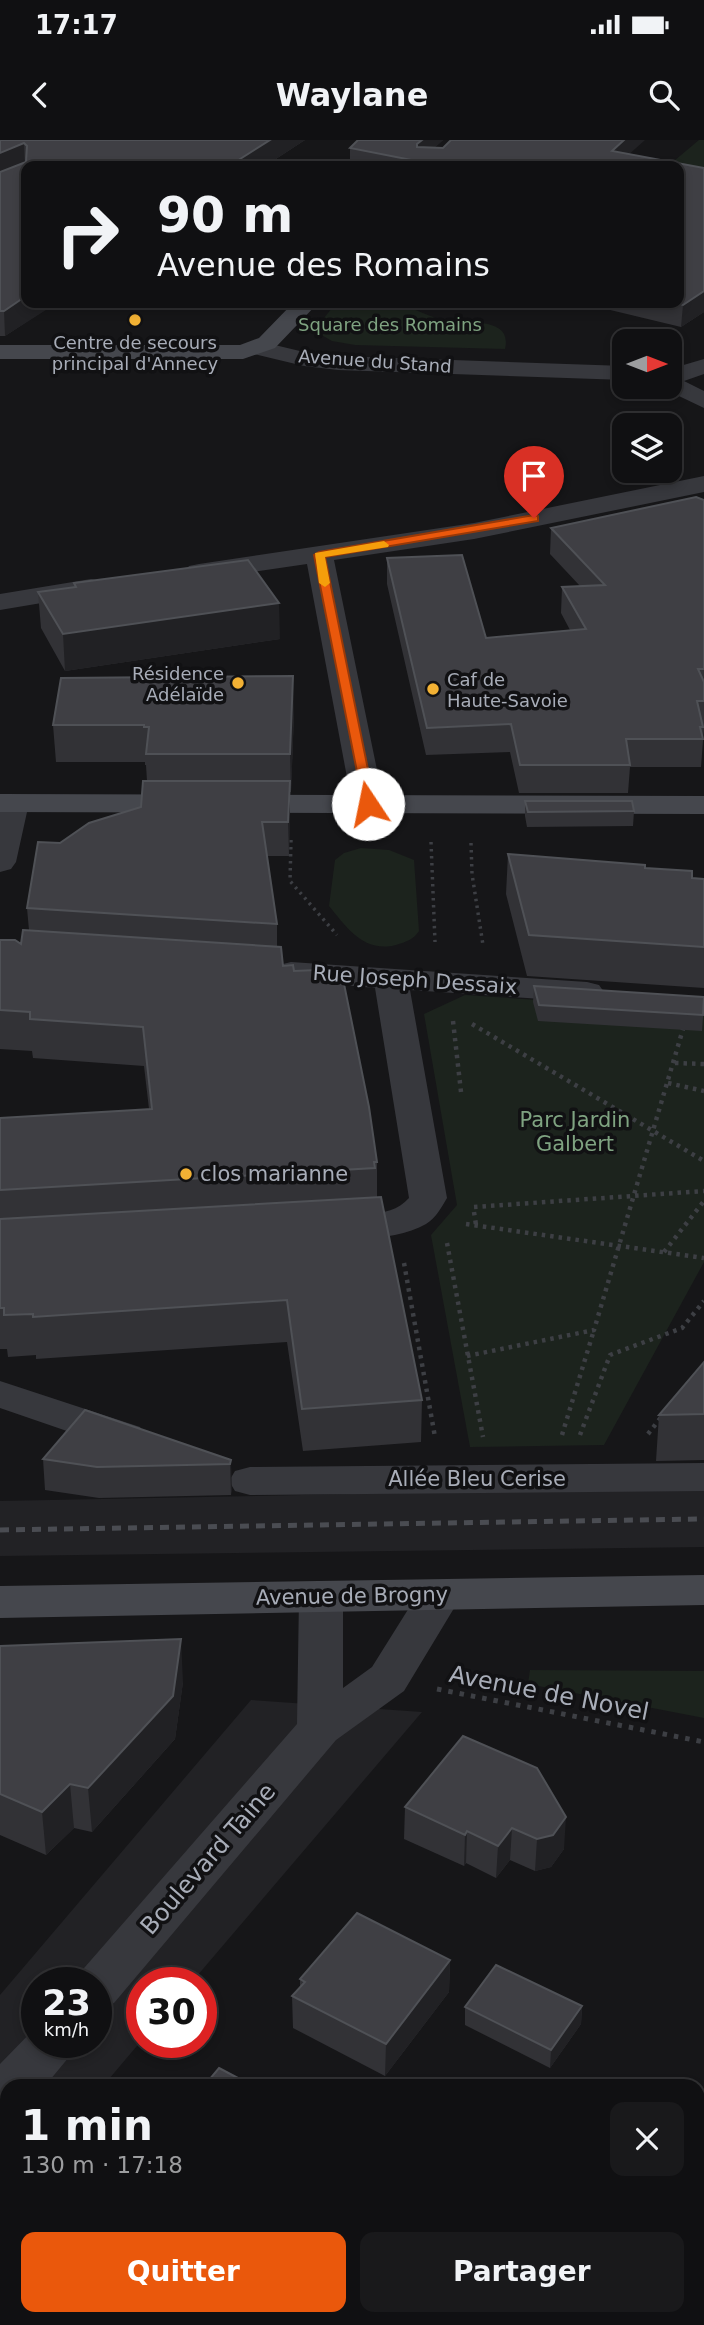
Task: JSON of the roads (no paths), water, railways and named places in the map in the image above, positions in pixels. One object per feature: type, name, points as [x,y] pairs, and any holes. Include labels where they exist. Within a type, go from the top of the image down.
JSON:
[{"type":"main road","points":[[258,348],[285,327],[302,308]]},
{"type":"main road","name":"Avenue du Stand","points":[[0,352],[220,354],[258,348]]},
{"type":"main road","points":[[7,803],[704,805]]},
{"type":"main road","name":"Avenue de Brogny","points":[[0,1602],[704,1590]]},
{"type":"street","name":"Avenue du Stand","points":[[258,348],[304,359],[338,363],[612,373]]},
{"type":"street","points":[[682,373],[704,366]]},
{"type":"street","points":[[682,389],[704,401]]},
{"type":"street","points":[[177,575],[474,531],[704,484]]},
{"type":"street","points":[[319,555],[368,804]]},
{"type":"street","points":[[0,602],[113,584]]},
{"type":"street","points":[[0,590],[36,595]]},
{"type":"street","points":[[0,862],[7,803]]},
{"type":"street","name":"Rue Joseph Dessaix","points":[[264,970],[613,993]]},
{"type":"street","points":[[301,1228],[396,1222],[418,1213],[425,1206],[428,1190],[391,978]]},
{"type":"street","points":[[0,1394],[153,1447]]},
{"type":"street","name":"Allée Bleu Cerise","points":[[250,1481],[491,1479],[569,1466],[704,1477]]},
{"type":"street","name":"Boulevard Taine","points":[[112,1970],[320,1728],[388,1679],[440,1595]]},
{"type":"street","points":[[320,1728],[321,1597]]},
{"type":"street","points":[[19,2079],[37,2058]]},
{"type":"railway","points":[[0,1530],[704,1519]]},
{"type":"place","name":"Centre de secours principal d'Annecy","points":[[135,320]]},
{"type":"place","name":"Résidence Adélaïde","points":[[238,683]]},
{"type":"place","name":"Caf de Haute-Savoie","points":[[433,689]]},
{"type":"place","name":"clos marianne","points":[[186,1174]]},
{"type":"park label","name":"Square des Romains","points":[[390,324]]},
{"type":"park label","name":"Parc Jardin Galbert","points":[[575,1132]]}]
